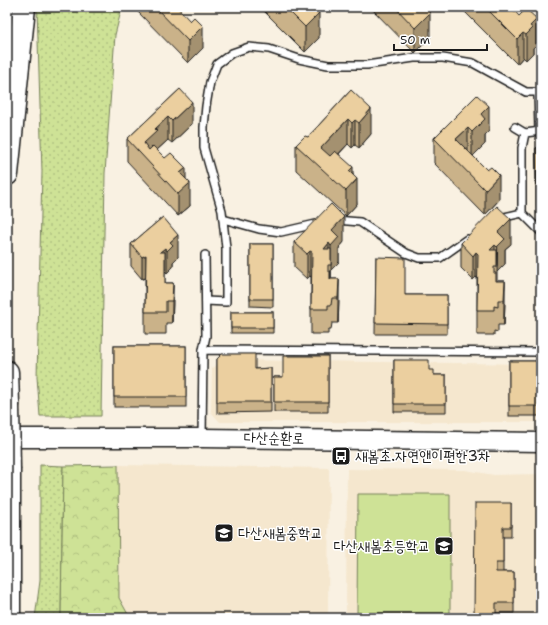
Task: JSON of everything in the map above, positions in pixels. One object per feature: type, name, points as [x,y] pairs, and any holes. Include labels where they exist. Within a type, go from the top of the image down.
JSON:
[{"type":"highway","points":[[7,174],[24,7]]},
{"type":"highway","points":[[7,372],[9,470],[9,618]]},
{"type":"street","name":"다산순환로","points":[[7,438],[202,438],[541,442]]},
{"type":"lane","points":[[206,301],[226,302],[226,248],[222,211],[204,148],[206,106],[210,82],[217,64],[232,53],[249,47],[269,49],[299,59],[328,65],[367,65],[414,58],[444,58],[473,63],[526,92],[538,92],[540,131],[525,133],[515,127]]},
{"type":"lane","points":[[525,133],[522,148],[522,213],[541,232]]},
{"type":"lane","points":[[490,223],[496,219],[522,213]]},
{"type":"lane","points":[[223,219],[259,229],[281,232],[328,221],[336,220],[360,222],[406,253],[419,258],[440,258],[472,236]]},
{"type":"lane","points":[[202,438],[203,350],[206,336],[205,255]]},
{"type":"lane","points":[[203,350],[541,352]]},
{"type":"shaded area","points":[[222,360],[541,364],[541,422],[220,422],[211,412],[212,369]]},
{"type":"shaded area","name":"다산새봄중학교","points":[[118,465],[329,468],[328,618],[130,618],[119,598]]},
{"type":"shaded area","name":"다산새봄초등학교","points":[[347,469],[465,470],[494,475],[541,474],[541,618],[346,618]]},
{"type":"green space","points":[[37,7],[122,7],[115,35],[105,173],[101,416],[40,416],[37,377],[42,172]]},
{"type":"green space","points":[[40,465],[63,466],[61,618],[35,618],[40,581]]},
{"type":"green space","points":[[118,465],[119,598],[130,618],[61,618],[63,466]]},
{"type":"green space","points":[[358,494],[450,494],[450,613],[357,613]]},
{"type":"building","points":[[155,7],[177,7],[190,21],[194,17],[203,26],[188,41]]},
{"type":"building","points":[[285,7],[314,7],[319,13],[305,27]]},
{"type":"building","points":[[395,7],[424,7],[430,13],[415,28]]},
{"type":"building","points":[[485,7],[511,7],[519,16],[526,9],[537,19],[530,26],[533,28],[526,35],[523,33],[517,39]]},
{"type":"building","points":[[180,89],[192,102],[172,121],[168,117],[155,129],[157,131],[144,143],[149,150],[153,146],[165,158],[171,153],[186,168],[180,173],[190,183],[178,194],[127,139]]},
{"type":"building","points":[[351,90],[371,109],[359,123],[355,120],[352,123],[348,119],[321,148],[330,156],[335,151],[353,167],[349,171],[357,179],[346,191],[296,145],[305,136],[308,137]]},
{"type":"building","points":[[477,95],[489,106],[481,114],[485,119],[472,132],[468,128],[456,139],[487,170],[491,167],[499,175],[485,190],[434,138]]},
{"type":"building","points":[[536,148],[541,148],[541,206],[537,206]]},
{"type":"building","points":[[331,204],[344,217],[332,230],[339,237],[331,246],[329,243],[324,249],[331,249],[331,265],[328,265],[328,271],[330,271],[330,279],[339,279],[338,298],[332,298],[331,305],[328,305],[328,309],[311,309],[312,252],[310,251],[307,254],[294,242]]},
{"type":"building","points":[[497,206],[511,219],[498,232],[505,239],[497,247],[495,245],[490,250],[497,250],[497,267],[494,267],[494,273],[496,273],[496,281],[505,281],[504,300],[498,300],[498,307],[494,306],[494,310],[477,310],[478,254],[476,252],[473,256],[461,243]]},
{"type":"building","points":[[163,217],[178,235],[170,242],[173,245],[167,251],[165,248],[160,252],[165,252],[165,283],[173,283],[172,301],[166,301],[166,312],[145,312],[146,255],[142,257],[131,244]]},
{"type":"building","points":[[250,244],[273,244],[273,299],[250,299]]},
{"type":"building","points":[[376,257],[405,258],[405,295],[447,295],[447,324],[375,323]]},
{"type":"building","points":[[231,312],[273,312],[273,328],[231,328]]},
{"type":"building","points":[[114,346],[186,346],[186,397],[114,397]]},
{"type":"building","points":[[222,354],[255,354],[255,369],[271,368],[271,402],[217,402],[217,359]]},
{"type":"building","points":[[283,356],[328,356],[328,402],[274,402],[274,377],[283,377]]},
{"type":"building","points":[[394,360],[429,360],[429,370],[434,370],[434,375],[446,375],[446,404],[394,404]]},
{"type":"building","points":[[509,361],[541,361],[541,406],[509,406]]},
{"type":"building","points":[[475,503],[511,503],[511,527],[503,527],[503,563],[496,563],[496,572],[514,572],[514,603],[496,603],[496,618],[474,618]]},
{"type":"place","name":"새봄초.자연앤이편한3차","points":[[341,456]]},
{"type":"place","name":"다산새봄중학교","points":[[224,533]]},
{"type":"place","name":"다산새봄초등학교","points":[[444,546]]}]
